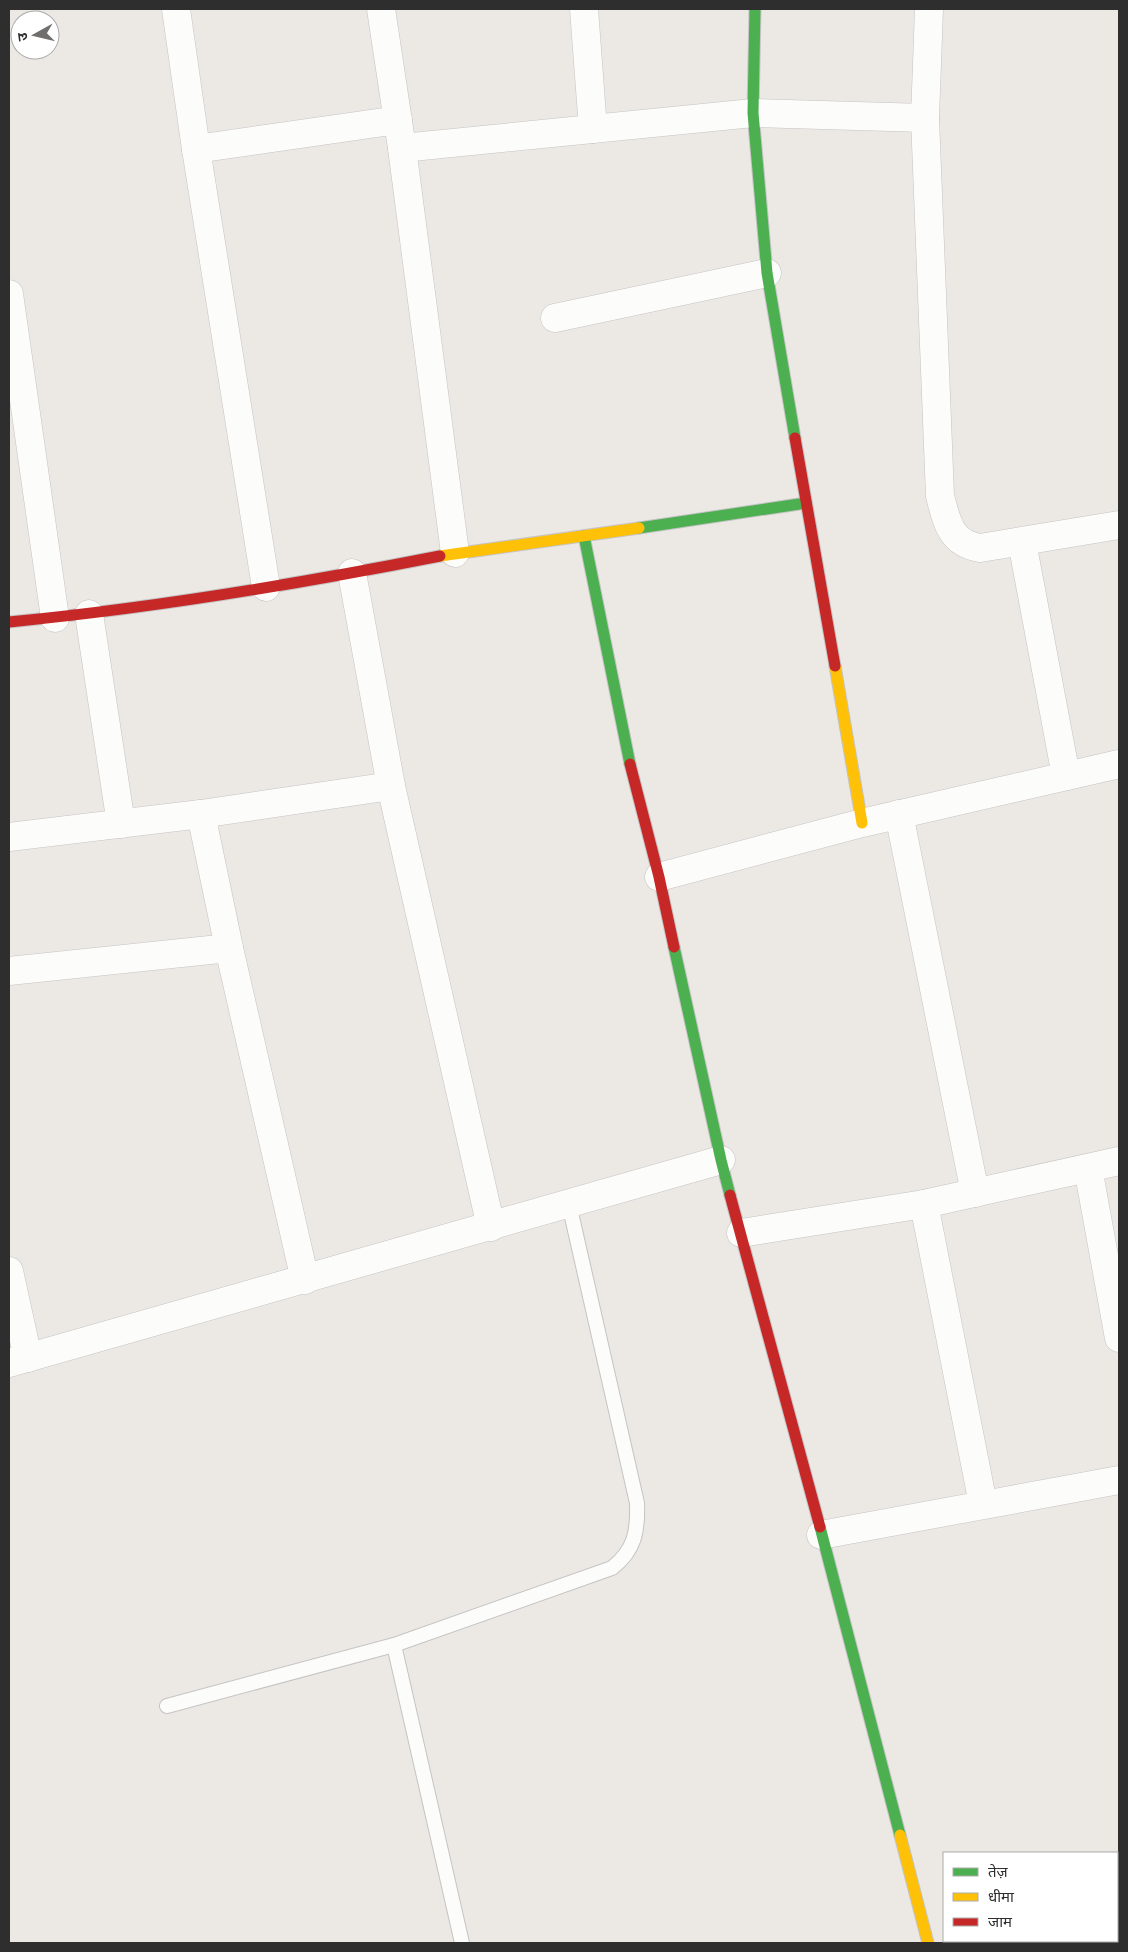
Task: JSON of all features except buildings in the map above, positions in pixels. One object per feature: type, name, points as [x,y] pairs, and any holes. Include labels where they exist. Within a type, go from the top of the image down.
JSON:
[{"type":"street","points":[[176,9],[196,149],[266,587]]},
{"type":"street","points":[[381,9],[402,148],[455,553]]},
{"type":"street","points":[[584,9],[593,129]]},
{"type":"street","points":[[755,9],[753,113],[768,273],[862,823]]},
{"type":"street","points":[[929,9],[925,118],[940,496],[948,525],[958,540],[964,544],[980,548],[1119,525]]},
{"type":"street","points":[[402,148],[753,113],[925,118]]},
{"type":"street","points":[[196,149],[398,120]]},
{"type":"street","points":[[555,318],[768,273]]},
{"type":"street","points":[[9,294],[16,402],[55,618]]},
{"type":"street","points":[[9,622],[89,614],[352,573],[455,553],[806,503]]},
{"type":"street","points":[[584,536],[629,760],[659,877],[721,1160],[928,1943]]},
{"type":"street","points":[[1022,542],[1066,776]]},
{"type":"street","points":[[352,573],[391,786],[492,1227]]},
{"type":"street","points":[[89,614],[121,824]]},
{"type":"street","points":[[659,877],[898,814],[1119,764]]},
{"type":"street","points":[[9,837],[201,814],[391,786]]},
{"type":"street","points":[[201,814],[229,948],[305,1280]]},
{"type":"street","points":[[898,814],[974,1193]]},
{"type":"street","points":[[9,971],[229,948]]},
{"type":"street","points":[[9,1271],[18,1361],[721,1160]]},
{"type":"street","points":[[741,1233],[924,1204],[1119,1161]]},
{"type":"street","points":[[1088,1168],[1119,1338]]},
{"type":"street","points":[[924,1204],[983,1504]]},
{"type":"street","points":[[821,1534],[1119,1480]]},
{"type":"lane","points":[[167,1706],[394,1645],[612,1568],[623,1560],[632,1544],[638,1523],[638,1503],[569,1204]]},
{"type":"lane","points":[[394,1645],[462,1943]]},
{"type":"traffic: fast","points":[[755,9],[753,113],[767,273],[795,438]]},
{"type":"traffic: fast","points":[[639,528],[806,503]]},
{"type":"traffic: fast","points":[[584,536],[630,764]]},
{"type":"traffic: fast","points":[[674,947],[730,1195]]},
{"type":"traffic: fast","points":[[820,1527],[900,1835]]},
{"type":"traffic: slow","points":[[440,556],[639,528]]},
{"type":"traffic: slow","points":[[835,666],[862,823]]},
{"type":"traffic: slow","points":[[900,1835],[928,1943]]},
{"type":"traffic: jam","points":[[795,438],[835,666]]},
{"type":"traffic: jam","points":[[9,622],[117,610],[225,594],[440,556]]},
{"type":"traffic: jam","points":[[630,764],[659,877],[674,947]]},
{"type":"traffic: jam","points":[[730,1195],[820,1527]]}]
